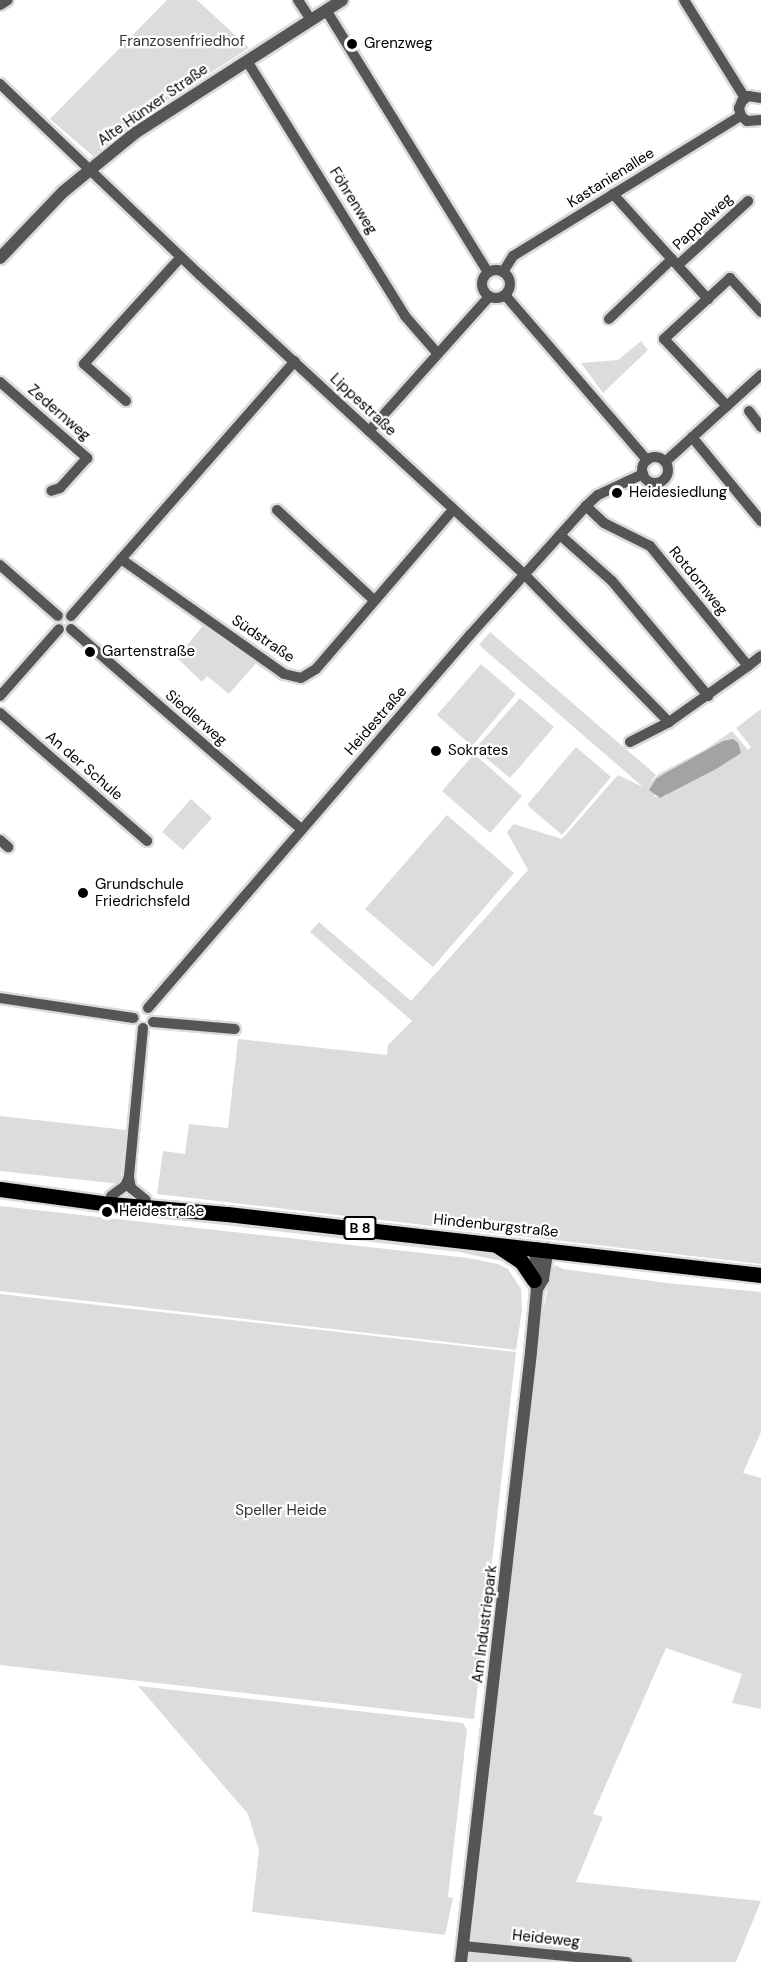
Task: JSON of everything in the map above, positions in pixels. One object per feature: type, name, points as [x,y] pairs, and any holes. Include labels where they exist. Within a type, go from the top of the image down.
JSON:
[{"type":"main road","name":"Hindenburgstraße","points":[[0,1189],[133,1207],[226,1214],[494,1243],[761,1275]]},
{"type":"main road","name":"Hindenburgstraße","points":[[39,1193],[111,1196],[226,1214]]},
{"type":"main road","points":[[494,1243],[521,1261],[536,1284]]},
{"type":"street","points":[[0,5],[8,0]]},
{"type":"street","points":[[298,0],[310,20]]},
{"type":"street","name":"Alte Hünxer Straße","points":[[0,258],[40,215],[89,170],[135,133],[342,0]]},
{"type":"street","points":[[684,0],[745,98]]},
{"type":"street","points":[[326,10],[488,272]]},
{"type":"street","name":"Föhrenweg","points":[[247,61],[405,316],[438,354]]},
{"type":"street","name":"Lippestraße","points":[[0,84],[181,257],[524,574]]},
{"type":"street","points":[[760,123],[750,123],[741,116],[740,104],[745,98],[753,95],[761,98]]},
{"type":"street","name":"Kastanienallee","points":[[503,272],[513,256],[741,116]]},
{"type":"street","name":"Pappelweg","points":[[613,194],[708,299]]},
{"type":"street","name":"Pappelweg","points":[[609,319],[748,201]]},
{"type":"street","points":[[126,401],[84,364],[181,257]]},
{"type":"street","points":[[488,272],[496,270],[503,272],[510,282],[505,295],[498,298],[489,297]]},
{"type":"street","points":[[488,272],[482,285],[489,297]]},
{"type":"street","points":[[727,406],[664,339],[730,278],[761,312]]},
{"type":"street","points":[[505,295],[647,460]]},
{"type":"street","points":[[369,431],[489,297]]},
{"type":"street","points":[[71,616],[295,361]]},
{"type":"street","name":"Heidestraße","points":[[134,1018],[138,1009],[148,1008],[301,829],[586,506],[598,495],[643,474],[648,481],[660,482],[668,473],[665,462],[761,375]]},
{"type":"street","name":"Zedernweg","points":[[0,382],[87,458],[60,488],[51,491]]},
{"type":"street","points":[[749,411],[761,427]]},
{"type":"street","points":[[692,437],[761,521]]},
{"type":"street","points":[[643,474],[643,467],[647,460],[658,458],[665,462]]},
{"type":"street","name":"Rotdornweg","points":[[586,506],[604,523],[650,546],[748,666]]},
{"type":"street","points":[[277,510],[374,600]]},
{"type":"street","name":"Südstraße","points":[[121,559],[285,674],[301,678],[316,669],[453,510]]},
{"type":"street","points":[[560,535],[612,581],[708,696]]},
{"type":"street","points":[[0,565],[58,615],[71,616]]},
{"type":"street","points":[[524,574],[669,722]]},
{"type":"street","points":[[58,615],[56,625],[59,629],[67,631],[73,625],[71,616]]},
{"type":"street","points":[[0,696],[59,629]]},
{"type":"street","name":"Siedlerweg","points":[[71,629],[301,829]]},
{"type":"street","points":[[630,742],[669,722],[761,656]]},
{"type":"street","name":"An der Schule","points":[[0,713],[147,842]]},
{"type":"street","points":[[0,998],[134,1018],[135,1023],[148,1025],[235,1029]]},
{"type":"street","points":[[111,1196],[125,1186],[129,1177],[148,1025],[154,1016],[148,1008]]},
{"type":"street","points":[[129,1177],[131,1188],[146,1200]]},
{"type":"street","name":"Am Industriepark","points":[[461,1962],[536,1284],[542,1249]]},
{"type":"street","name":"Heideweg","points":[[463,1946],[627,1962]]},
{"type":"green space","name":"Franzosenfriedhof","points":[[167,0],[197,0],[249,48],[139,119],[93,156],[50,119]]},
{"type":"green space","points":[[641,341],[648,350],[603,393],[581,363],[618,360]]},
{"type":"green space","points":[[205,623],[258,661],[229,694],[207,676],[202,682],[177,658]]},
{"type":"green space","points":[[490,632],[656,775],[647,785],[660,773],[706,749],[732,731],[748,750],[751,747],[736,728],[761,709],[761,1264],[157,1194],[163,1151],[185,1154],[189,1124],[228,1128],[238,1039],[387,1055],[388,1045],[412,1021],[310,932],[319,922],[411,1001],[528,870],[507,832],[514,824],[562,839],[618,775],[643,787],[479,645]],"holes":[[[698,755],[666,796],[654,797],[667,772]]]},
{"type":"green space","points":[[481,664],[516,694],[472,746],[437,715]]},
{"type":"green space","points":[[520,698],[554,727],[510,778],[475,749]]},
{"type":"green space","points":[[576,747],[611,777],[562,835],[527,805]]},
{"type":"green space","points":[[474,754],[522,796],[490,833],[442,791]]},
{"type":"green space","points":[[191,799],[212,818],[183,850],[162,832]]},
{"type":"green space","points":[[447,815],[514,873],[433,967],[365,909]]},
{"type":"green space","points":[[0,1116],[127,1130],[120,1184],[0,1171]]},
{"type":"green space","points":[[0,1206],[468,1258],[498,1264],[508,1269],[521,1289],[522,1310],[516,1350],[0,1291]]},
{"type":"green space","points":[[147,1211],[476,1249],[503,1257],[511,1263],[459,1252],[146,1216]]},
{"type":"green space","points":[[555,1265],[563,1269],[667,1283],[761,1292],[761,1432],[743,1473],[761,1478],[761,1709],[732,1703],[742,1674],[666,1648],[593,1814],[603,1817],[576,1882],[761,1901],[736,1962],[468,1962],[542,1316],[551,1271]]},
{"type":"green space","name":"Speller Heide","points":[[0,1294],[516,1352],[474,1719],[0,1665]]},
{"type":"green space","points":[[138,1686],[463,1723],[467,1730],[448,1897],[453,1898],[445,1935],[252,1912],[259,1850],[248,1814]]},
{"type":"shaded area","points":[[733,739],[738,743],[741,753],[716,769],[660,798],[649,790],[656,779],[667,772],[723,741]]},
{"type":"place","name":"Grenzweg","points":[[352,44]]},
{"type":"place","name":"Heidesiedlung","points":[[617,493]]},
{"type":"place","name":"Gartenstraße","points":[[90,652]]},
{"type":"place","name":"Sokrates","points":[[436,751]]},
{"type":"place","name":"Grundschule Friedrichsfeld","points":[[83,893]]},
{"type":"place","name":"Heidestraße","points":[[107,1212]]}]
